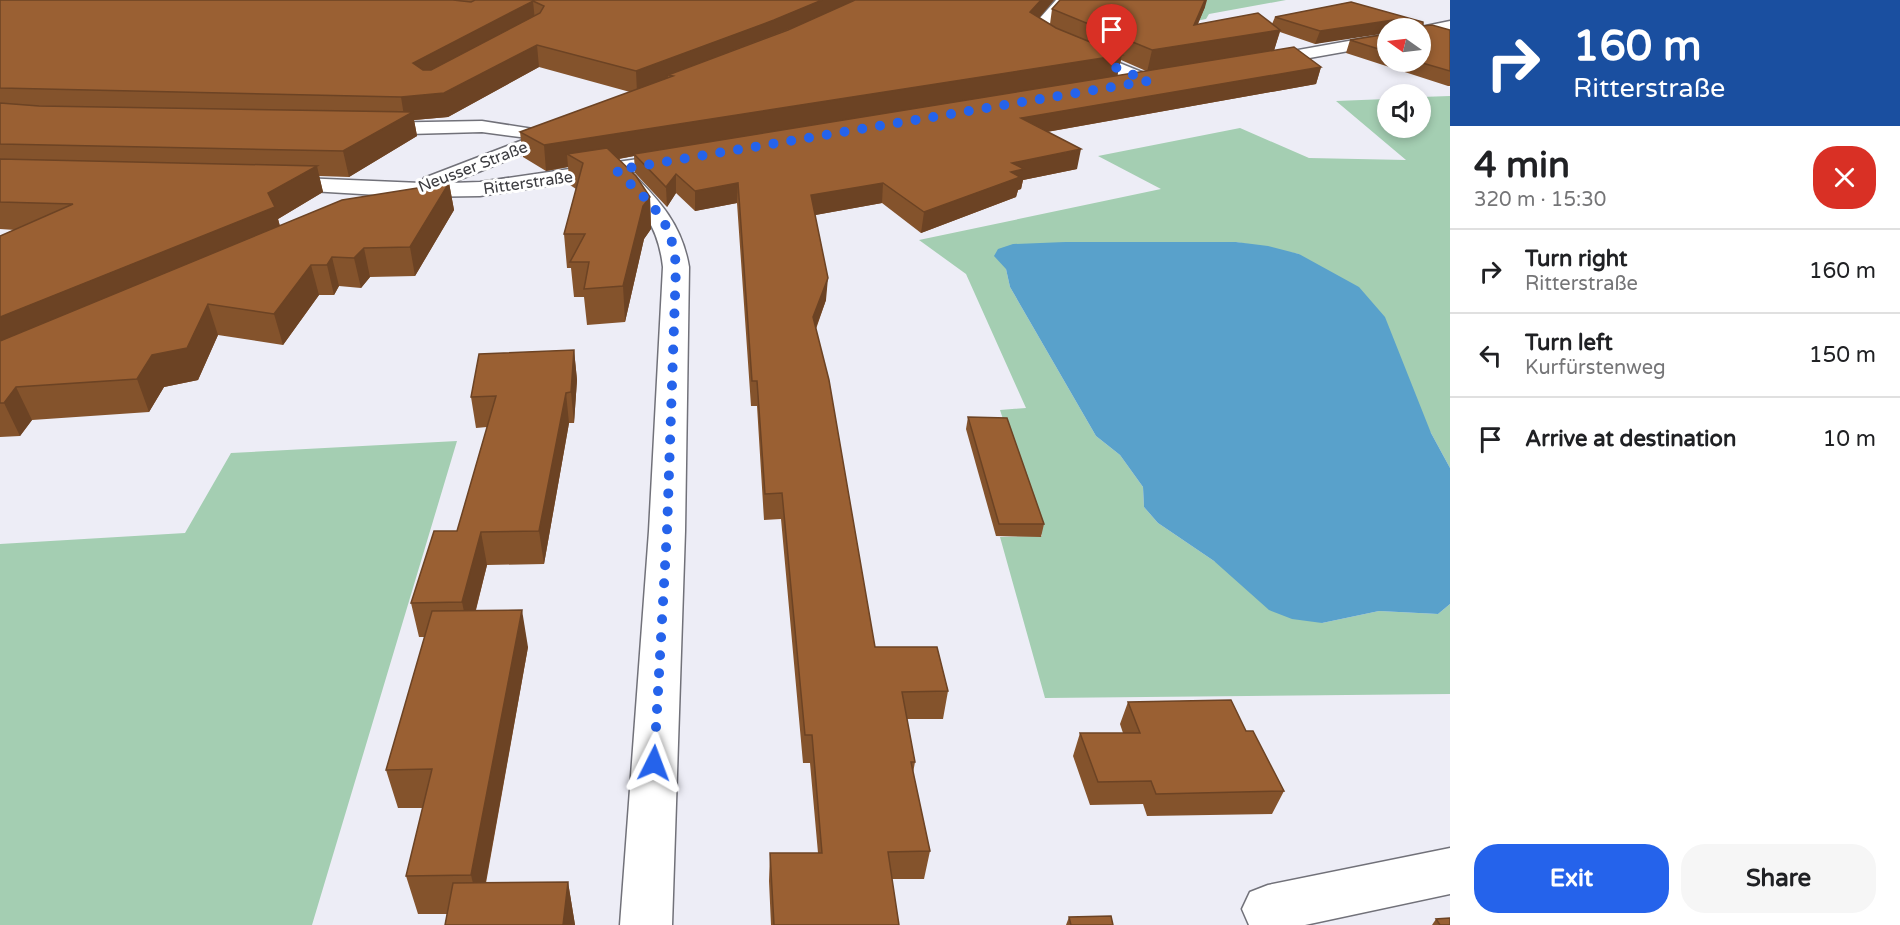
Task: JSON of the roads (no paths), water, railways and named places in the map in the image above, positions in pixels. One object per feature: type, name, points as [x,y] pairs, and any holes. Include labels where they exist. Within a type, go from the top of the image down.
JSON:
[{"type":"street","points":[[1064,0],[1036,31],[1059,44],[1148,81]]},
{"type":"street","points":[[1431,30],[1450,26]]},
{"type":"street","points":[[1236,66],[1377,41]]},
{"type":"street","points":[[1112,87],[1170,77]]},
{"type":"street","name":"Neusser Straße","points":[[358,214],[412,190],[579,125]]},
{"type":"street","name":"Neusser Straße","points":[[357,129],[405,129],[421,126],[501,127],[520,129],[548,137]]},
{"type":"street","name":"Ritterstraße","points":[[255,183],[412,190],[498,188],[699,156]]},
{"type":"street","points":[[616,170],[662,218],[671,232],[676,267],[667,531],[646,925]]},
{"type":"street","points":[[1268,909],[1450,871]]},
{"type":"water","points":[[1236,242],[1268,246],[1299,254],[1359,287],[1385,317],[1431,433],[1450,468],[1450,604],[1438,614],[1379,611],[1322,623],[1292,619],[1269,610],[1214,561],[1158,523],[1144,507],[1143,487],[1120,455],[1096,436],[1010,287],[1006,269],[994,256],[998,249],[1013,244]]}]
